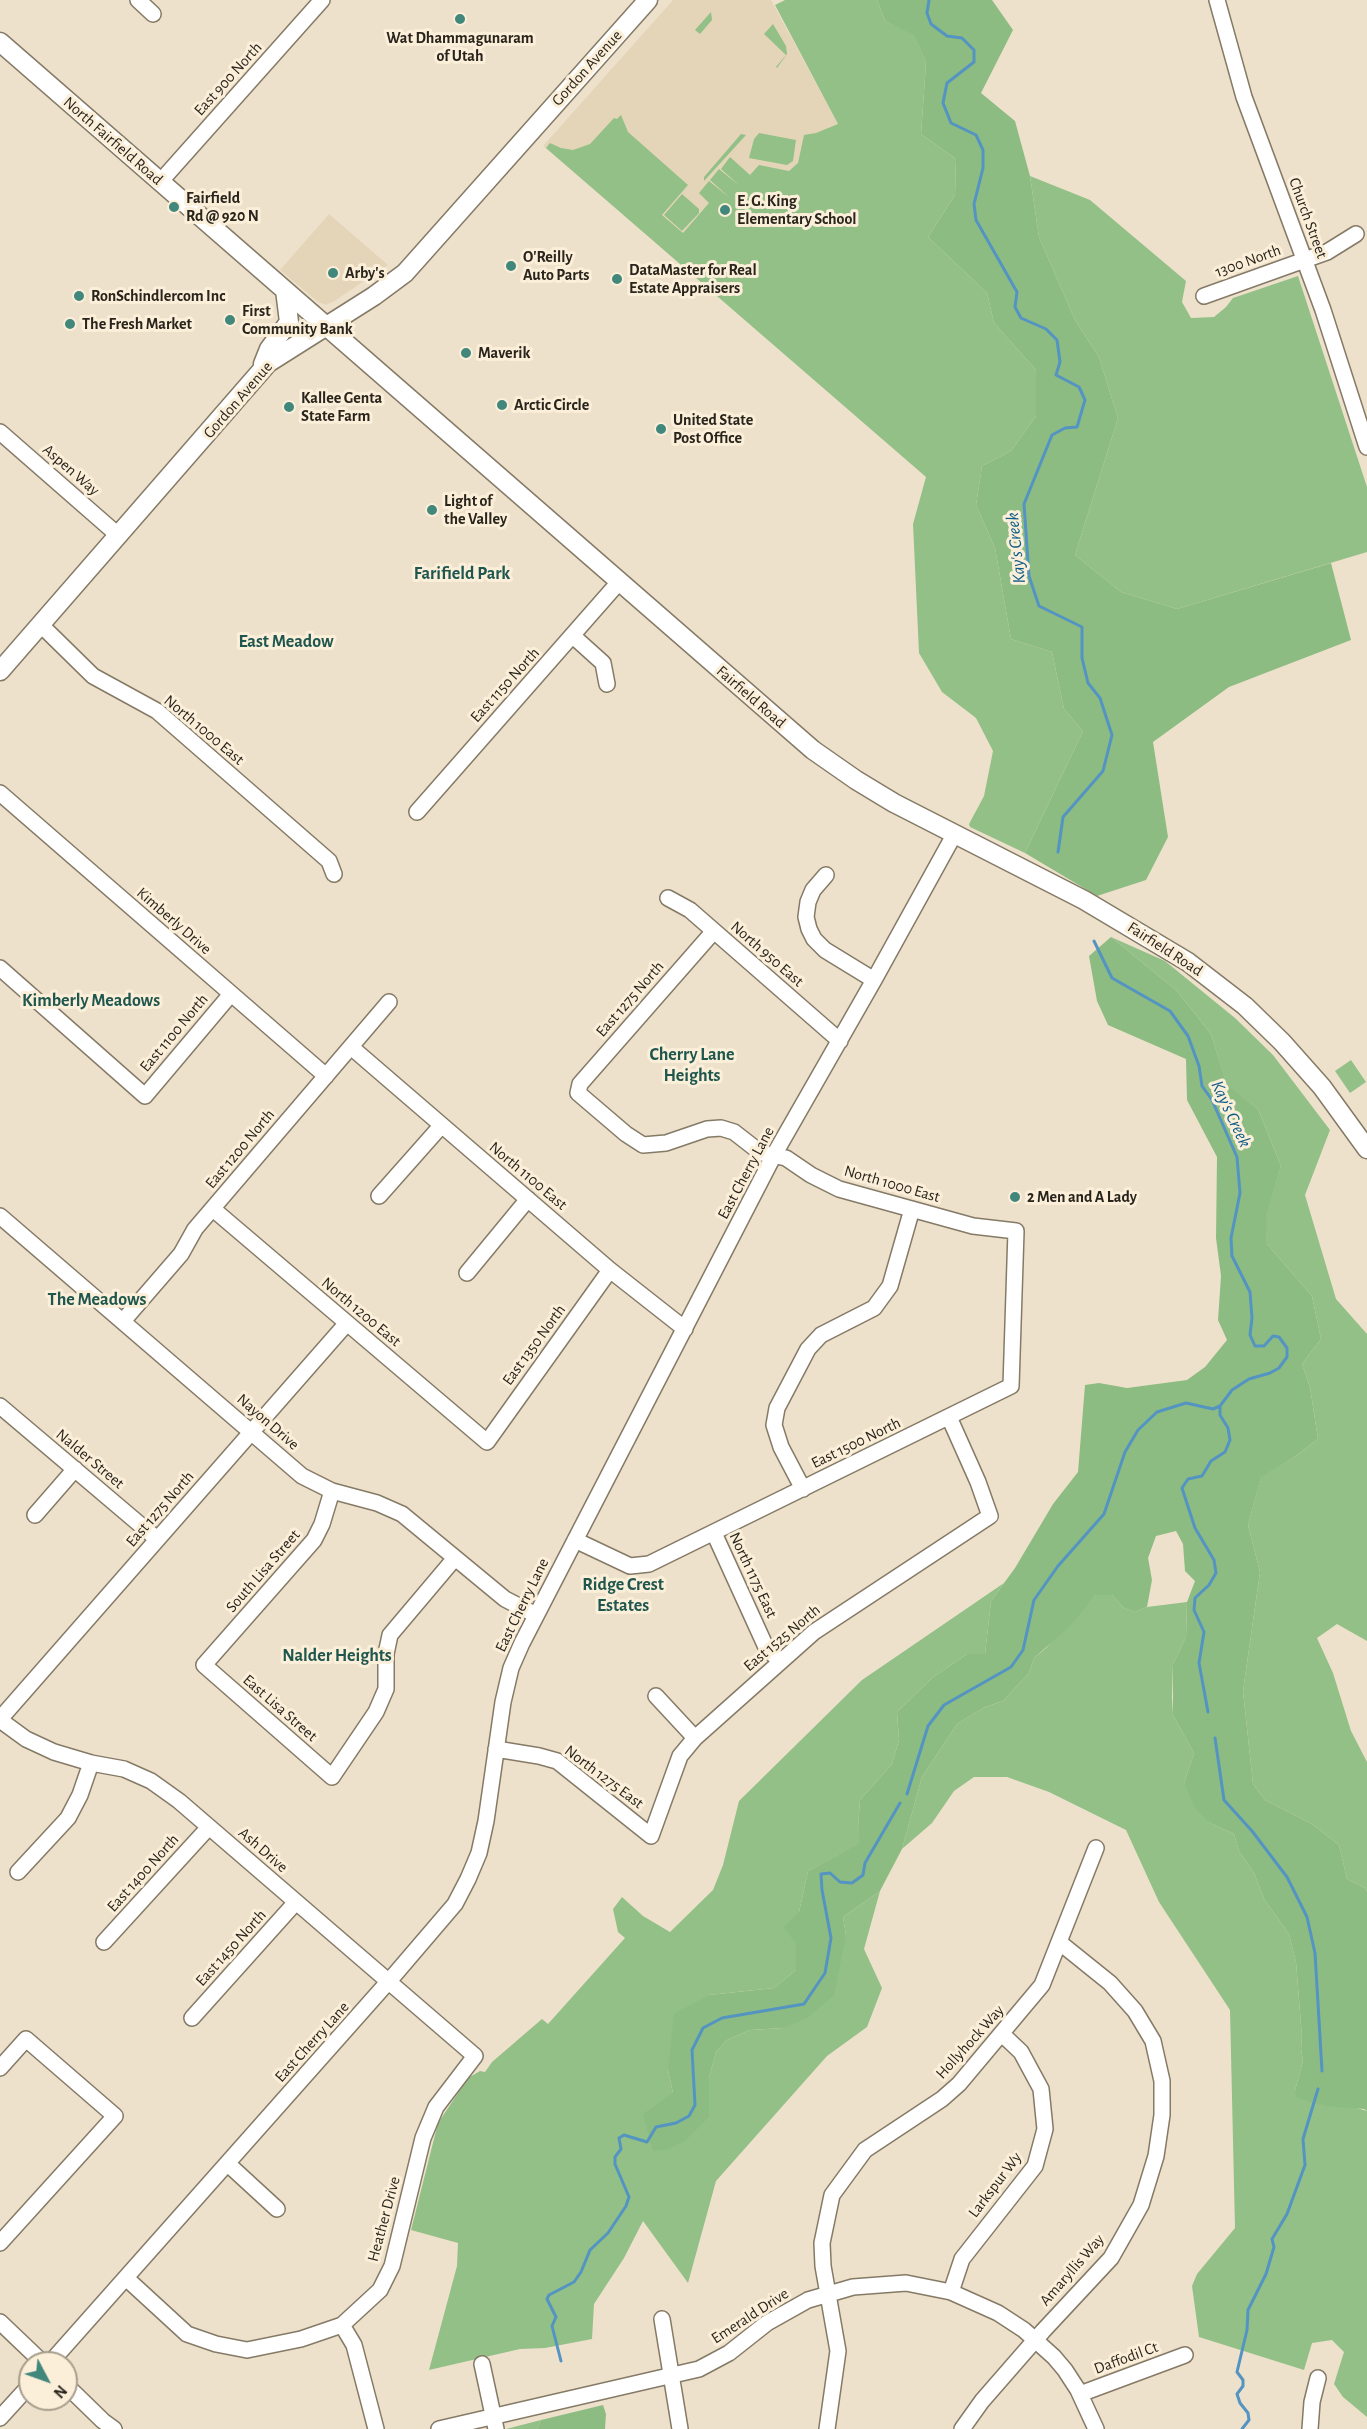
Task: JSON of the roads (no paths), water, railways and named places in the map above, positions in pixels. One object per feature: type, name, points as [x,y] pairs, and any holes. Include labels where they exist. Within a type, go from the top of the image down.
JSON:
[{"type":"main road","name":"Gordon Avenue","points":[[0,671],[260,372],[274,358],[326,327],[405,273],[648,0]]},
{"type":"main road","name":"North Fairfield Road","points":[[0,42],[226,240]]},
{"type":"main road","name":"Fairfield Road","points":[[226,240],[827,760],[886,799],[1084,900],[1188,962],[1245,1006],[1282,1042],[1322,1087],[1367,1149]]},
{"type":"main road","points":[[260,372],[269,349],[289,322],[285,291]]},
{"type":"street","points":[[138,0],[153,14]]},
{"type":"street","name":"East 900 North","points":[[160,182],[322,0]]},
{"type":"street","name":"Church Street","points":[[1217,0],[1244,97],[1323,310],[1367,447]]},
{"type":"street","name":"1300 North","points":[[1204,296],[1327,252],[1356,234]]},
{"type":"street","name":"Aspen Way","points":[[0,432],[119,536]]},
{"type":"street","name":"East 1150 North","points":[[417,812],[619,582]]},
{"type":"street","name":"North 1000 East","points":[[41,625],[93,676],[157,711],[329,861],[334,874]]},
{"type":"street","points":[[573,636],[603,663],[607,684]]},
{"type":"street","name":"Kimberly Drive","points":[[0,793],[326,1076]]},
{"type":"street","name":"East Cherry Lane","points":[[61,2351],[389,1982],[455,1904],[479,1853],[486,1821],[503,1702],[512,1668],[536,1615],[774,1155],[874,981],[954,835]]},
{"type":"street","points":[[826,875],[813,890],[808,902],[806,917],[809,929],[814,939],[825,950],[874,981]]},
{"type":"street","name":"North 950 East","points":[[668,898],[690,910],[840,1041]]},
{"type":"street","name":"East 1275 North","points":[[578,1093],[580,1084],[714,931]]},
{"type":"street","name":"East 1100 North","points":[[0,968],[145,1096],[231,994]]},
{"type":"street","name":"East 1200 North","points":[[123,1321],[182,1254],[195,1229],[389,1002]]},
{"type":"street","name":"North 1100 East","points":[[351,1047],[610,1270],[685,1329]]},
{"type":"street","name":"North 1000 East","points":[[578,1093],[626,1134],[643,1144],[666,1143],[707,1129],[720,1128],[734,1132],[762,1153],[786,1158],[811,1175],[839,1189],[973,1226],[1016,1231]]},
{"type":"street","points":[[379,1196],[441,1126]]},
{"type":"street","points":[[467,1272],[528,1198]]},
{"type":"street","name":"North 1200 East","points":[[213,1209],[487,1442]]},
{"type":"street","points":[[803,1489],[781,1447],[774,1425],[777,1408],[808,1349],[821,1335],[874,1308],[890,1286],[912,1209]]},
{"type":"street","name":"Nayon Drive","points":[[0,1216],[302,1476],[332,1491],[377,1503],[402,1514],[505,1599],[536,1615]]},
{"type":"street","name":"East 1500 North","points":[[575,1540],[630,1566],[649,1564],[1011,1386],[1016,1231]]},
{"type":"street","name":"East 1350 North","points":[[487,1442],[610,1270]]},
{"type":"street","name":"East 1275 North","points":[[0,1720],[347,1323]]},
{"type":"street","name":"Nalder Street","points":[[0,1406],[157,1539]]},
{"type":"street","name":"East 1525 North","points":[[651,1836],[680,1756],[694,1738],[814,1632],[990,1516],[978,1482],[948,1417]]},
{"type":"street","points":[[35,1515],[75,1469]]},
{"type":"street","name":"South Lisa Street","points":[[204,1665],[314,1540],[322,1524],[332,1491]]},
{"type":"street","name":"North 1175 East","points":[[714,1533],[765,1645],[780,1662]]},
{"type":"street","name":"East Lisa Street","points":[[204,1665],[332,1777],[376,1712],[386,1689],[386,1654],[390,1635],[455,1558]]},
{"type":"street","points":[[656,1696],[694,1738]]},
{"type":"street","name":"Ash Drive","points":[[0,1720],[26,1739],[54,1752],[91,1763],[124,1769],[151,1781],[208,1827],[474,2056]]},
{"type":"street","name":"North 1275 East","points":[[496,1749],[557,1761],[651,1836]]},
{"type":"street","points":[[18,1872],[68,1818],[80,1795],[91,1763]]},
{"type":"street","name":"East 1400 North","points":[[104,1942],[208,1827]]},
{"type":"street","name":"Hollyhock Way","points":[[827,2429],[838,2351],[830,2293],[823,2266],[822,2243],[832,2195],[865,2150],[942,2099],[959,2084],[1042,1985],[1096,1848]]},
{"type":"street","name":"East 1450 North","points":[[192,2018],[296,1902]]},
{"type":"street","name":"Amaryllis Way","points":[[962,2429],[1035,2339],[1111,2258],[1141,2205],[1156,2156],[1162,2115],[1162,2081],[1153,2041],[1135,2011],[1110,1983],[1059,1942]]},
{"type":"street","name":"Larkspur Wy","points":[[951,2292],[962,2259],[1035,2166],[1045,2129],[1041,2089],[1021,2052],[1002,2034]]},
{"type":"street","points":[[0,2068],[26,2039],[115,2116],[0,2243]]},
{"type":"street","name":"Heather Drive","points":[[126,2278],[187,2334],[216,2344],[248,2350],[301,2339],[342,2325],[380,2290],[392,2266],[423,2138],[436,2107],[474,2056]]},
{"type":"street","points":[[228,2164],[278,2209]]},
{"type":"street","name":"Emerald Drive","points":[[439,2429],[495,2423],[699,2368],[729,2353],[766,2323],[788,2310],[830,2293],[853,2287],[906,2283],[951,2292],[998,2313],[1035,2339],[1065,2370],[1080,2394],[1096,2429]]},
{"type":"street","points":[[662,2319],[680,2429]]},
{"type":"street","points":[[0,2322],[30,2351]]},
{"type":"street","points":[[342,2325],[354,2346],[376,2429]]},
{"type":"street","name":"Daffodil Ct","points":[[1080,2394],[1185,2355]]},
{"type":"street","points":[[482,2364],[495,2423]]},
{"type":"street","points":[[1310,2429],[1312,2402],[1318,2378]]},
{"type":"street","points":[[78,2397],[114,2429]]},
{"type":"street","points":[[0,2418],[18,2398]]},
{"type":"waterway","name":"Kay's Creek","points":[[929,0],[927,13],[931,24],[947,36],[962,38],[974,50],[974,62],[947,83],[943,103],[951,123],[976,135],[983,150],[983,168],[974,204],[976,220],[1017,292],[1015,307],[1021,318],[1046,329],[1057,340],[1060,362],[1056,375],[1079,387],[1085,400],[1077,427],[1065,428],[1052,435],[1024,504],[1029,576],[1039,606],[1082,627],[1082,658],[1088,683],[1100,698],[1112,735],[1103,771],[1063,817],[1058,852]]},
{"type":"waterway","name":"Kay's Creek","points":[[1094,941],[1112,978],[1170,1011],[1188,1036],[1199,1066],[1202,1086],[1212,1100],[1237,1157],[1240,1193],[1231,1238],[1232,1256],[1250,1292],[1252,1318],[1250,1335],[1255,1346],[1264,1346],[1273,1336],[1279,1337],[1287,1348],[1287,1357],[1279,1368],[1249,1379],[1232,1390],[1220,1406]]},
{"type":"waterway","points":[[907,1794],[928,1726],[944,1705],[1011,1667],[1023,1650],[1034,1600],[1058,1566],[1104,1514],[1125,1452],[1138,1430],[1157,1412],[1186,1403],[1213,1409],[1220,1406]]},
{"type":"waterway","points":[[1208,1712],[1199,1663],[1204,1632],[1194,1610],[1195,1598],[1209,1585],[1216,1573],[1214,1560],[1195,1528],[1182,1488],[1188,1479],[1202,1476],[1211,1461],[1225,1452],[1230,1440],[1228,1428],[1220,1415],[1220,1406]]},
{"type":"waterway","points":[[1215,1738],[1224,1800],[1252,1831],[1287,1877],[1307,1917],[1315,1953],[1322,2071]]},
{"type":"waterway","points":[[561,2361],[552,2326],[556,2317],[547,2299],[549,2295],[574,2282],[590,2250],[608,2233],[626,2206],[629,2197],[615,2164],[615,2157],[621,2149],[619,2138],[624,2135],[647,2142],[656,2127],[676,2123],[689,2116],[695,2105],[692,2050],[703,2028],[722,2018],[804,2004],[825,1973],[831,1938],[821,1874],[830,1873],[840,1882],[852,1883],[863,1875],[865,1863],[900,1803]]},
{"type":"waterway","points":[[1242,2429],[1249,2420],[1248,2413],[1240,2403],[1237,2394],[1243,2386],[1243,2380],[1237,2372],[1247,2330],[1248,2310],[1266,2274],[1274,2247],[1272,2239],[1287,2214],[1305,2165],[1303,2139],[1318,2089]]},
{"type":"place","name":"Wat Dhammagunaram of Utah","points":[[460,19]]},
{"type":"place","name":"Fairfield Rd @ 920 N","points":[[174,207]]},
{"type":"place","name":"E. G. King Elementary School","points":[[725,210]]},
{"type":"place","name":"O'Reilly Auto Parts","points":[[511,266]]},
{"type":"place","name":"Arby's","points":[[333,273]]},
{"type":"place","name":"DataMaster for Real Estate Appraisers","points":[[617,279]]},
{"type":"place","name":"RonSchindlercom Inc","points":[[79,296]]},
{"type":"place","name":"First Community Bank","points":[[230,320]]},
{"type":"place","name":"The Fresh Market","points":[[70,324]]},
{"type":"place","name":"Maverik","points":[[466,353]]},
{"type":"place","name":"Arctic Circle","points":[[502,405]]},
{"type":"place","name":"Kallee Genta State Farm","points":[[289,407]]},
{"type":"place","name":"United State Post Office","points":[[661,429]]},
{"type":"place","name":"Light of the Valley","points":[[432,510]]},
{"type":"place","name":"2 Men and A Lady","points":[[1015,1197]]},
{"type":"district","name":"Farifield Park","points":[[462,574]]},
{"type":"district","name":"East Meadow","points":[[286,642]]},
{"type":"district","name":"Kimberly Meadows","points":[[91,1001]]},
{"type":"district","name":"Cherry Lane Heights","points":[[692,1065]]},
{"type":"district","name":"The Meadows","points":[[97,1300]]},
{"type":"district","name":"Ridge Crest Estates","points":[[623,1595]]},
{"type":"district","name":"Nalder Heights","points":[[337,1656]]}]
